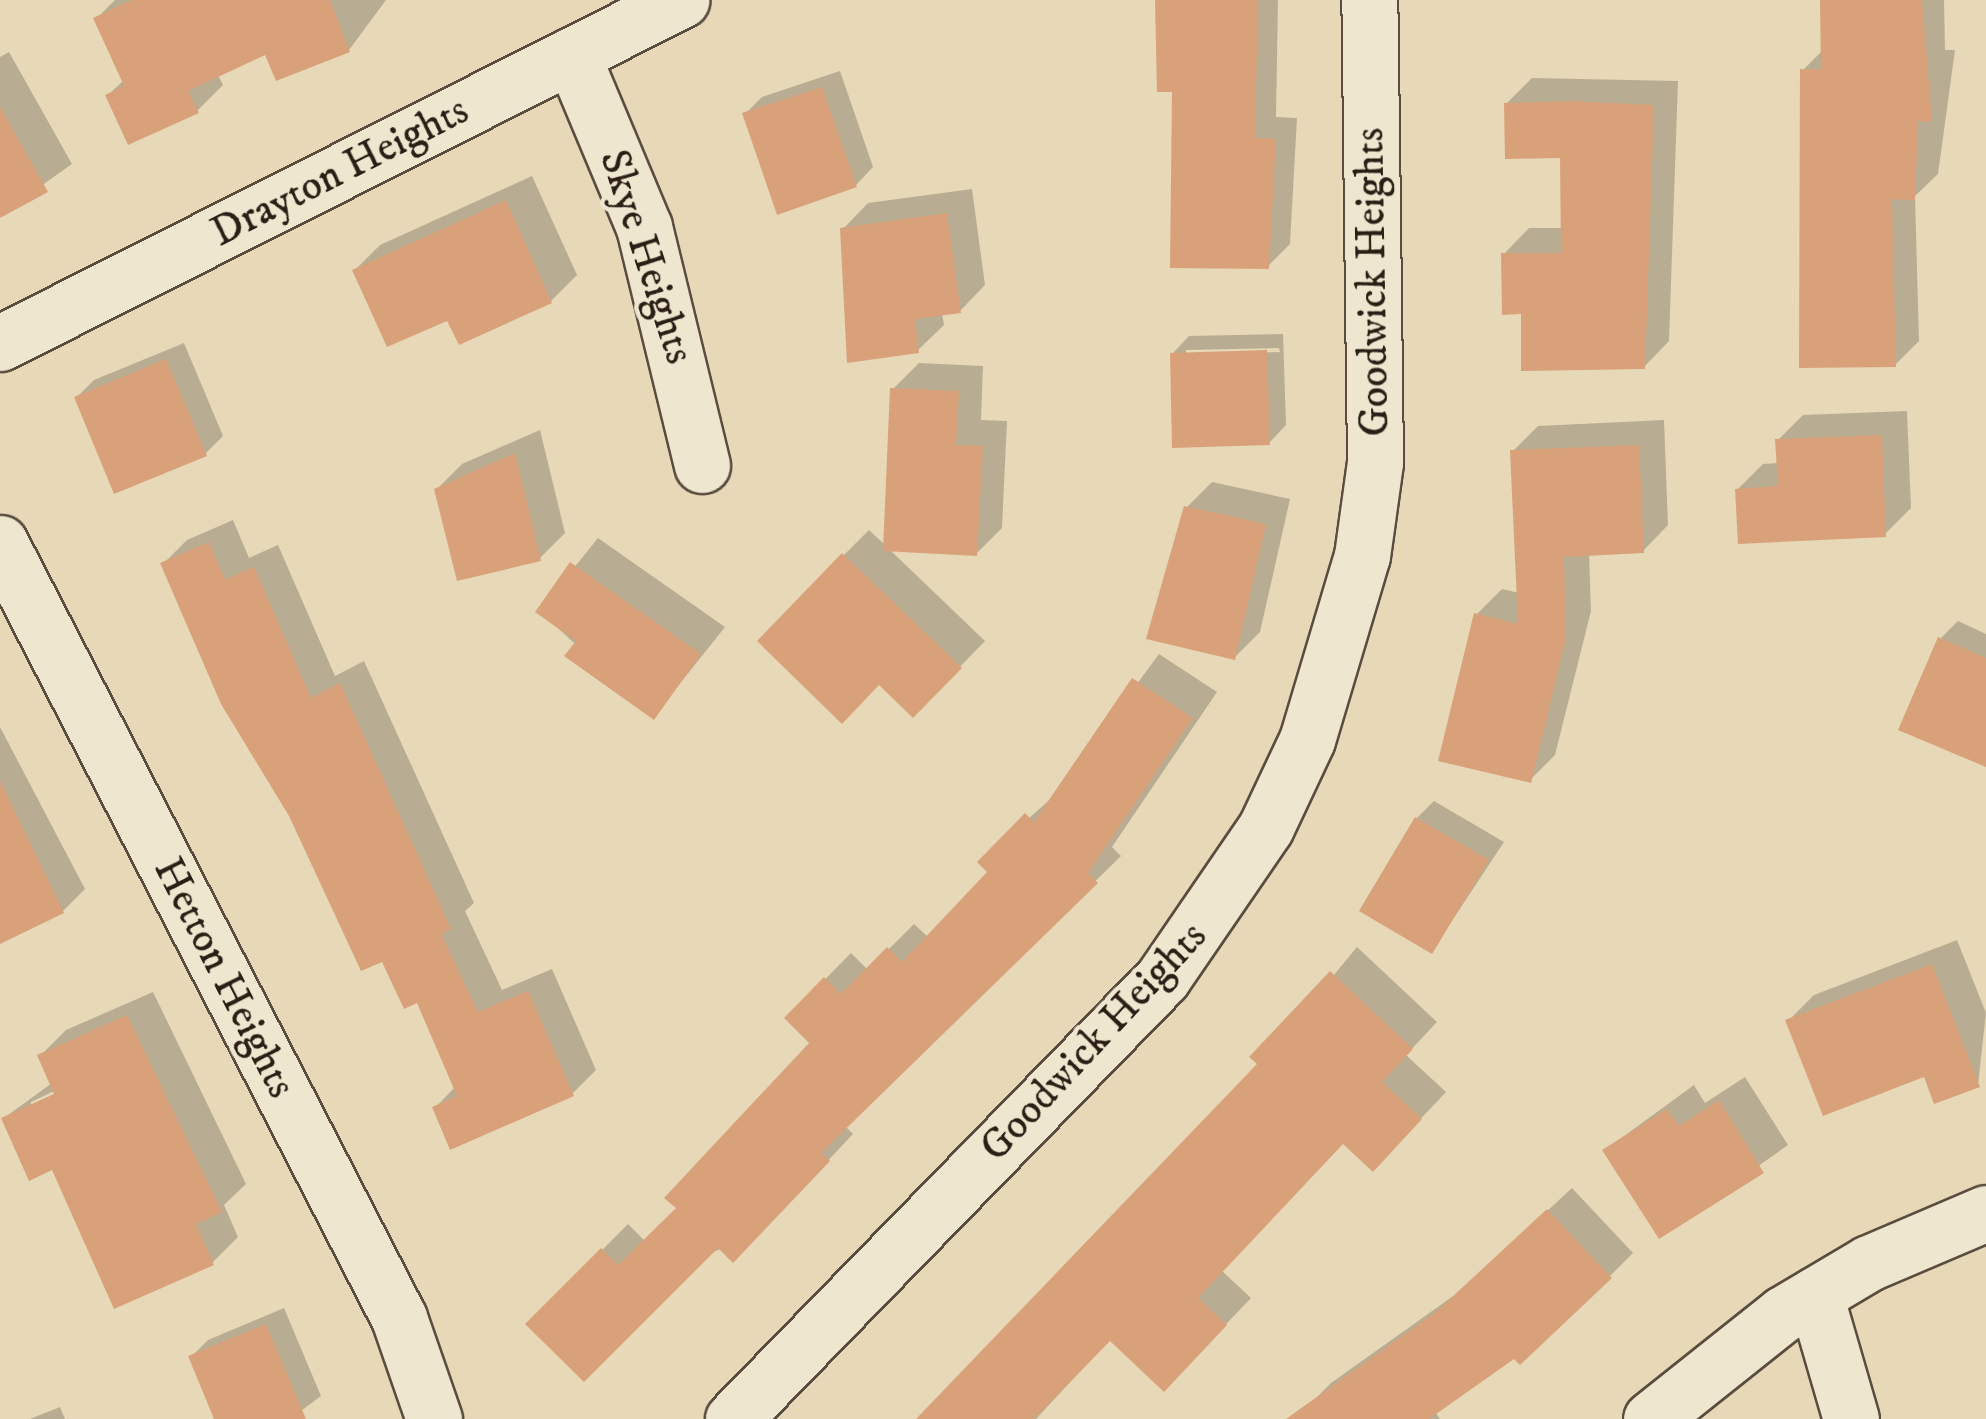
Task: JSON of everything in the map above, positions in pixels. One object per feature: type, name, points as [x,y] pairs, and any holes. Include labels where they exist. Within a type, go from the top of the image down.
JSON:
[{"type":"street","name":"Drayton Heights","points":[[0,343],[681,0]]},
{"type":"street","name":"Goodwick Heights","points":[[733,1419],[1162,978],[1246,859],[1308,740],[1353,594],[1375,462],[1369,0]]},
{"type":"street","name":"Skye Heights","points":[[572,55],[644,227],[702,465]]},
{"type":"street","name":"Hetton Heights","points":[[0,542],[399,1318],[434,1419]]},
{"type":"street","points":[[1651,1419],[1815,1295],[1986,1213]]},
{"type":"street","points":[[1815,1295],[1851,1419]]},
{"type":"building","points":[[132,0],[330,0],[350,52],[276,81],[265,55],[188,91],[199,113],[128,145],[105,95],[124,86],[93,18]]},
{"type":"building","points":[[1155,0],[1258,0],[1255,138],[1276,139],[1269,269],[1170,268],[1172,92],[1157,92]]},
{"type":"building","points":[[1820,0],[1922,0],[1932,122],[1918,121],[1915,200],[1892,199],[1896,367],[1799,368],[1800,69],[1821,69]]},
{"type":"building","points":[[822,87],[857,187],[777,215],[742,113]]},
{"type":"building","points":[[1504,103],[1654,105],[1645,369],[1521,371],[1521,314],[1502,315],[1501,253],[1561,253],[1560,158],[1505,159]]},
{"type":"building","points":[[0,107],[48,192],[0,218]]},
{"type":"building","points":[[506,200],[552,303],[459,345],[447,321],[387,347],[352,270]]},
{"type":"building","points":[[947,213],[961,313],[915,319],[919,353],[847,363],[840,228]]},
{"type":"building","points":[[1267,350],[1270,445],[1172,448],[1170,353]]},
{"type":"building","points":[[166,359],[207,456],[114,494],[74,397]]},
{"type":"building","points":[[890,388],[959,391],[956,445],[983,446],[977,556],[883,551]]},
{"type":"building","points":[[1882,435],[1886,537],[1738,544],[1735,489],[1778,486],[1775,439]]},
{"type":"building","points":[[1639,445],[1644,553],[1564,557],[1566,638],[1531,783],[1438,761],[1474,613],[1518,624],[1510,450]]},
{"type":"building","points":[[515,453],[541,561],[457,581],[434,489]]},
{"type":"building","points":[[1184,506],[1266,524],[1235,660],[1146,639]]},
{"type":"building","points":[[209,542],[225,580],[254,567],[311,698],[340,683],[451,929],[441,934],[478,1012],[528,991],[574,1096],[450,1150],[432,1107],[457,1096],[417,1003],[404,1009],[382,962],[361,971],[289,816],[221,704],[160,563]]},
{"type":"building","points":[[842,553],[962,668],[913,718],[879,685],[842,724],[757,641]]},
{"type":"building","points":[[570,562],[701,654],[654,720],[564,656],[576,641],[535,612]]},
{"type":"building","points":[[1938,637],[1986,658],[1986,767],[1898,730]]},
{"type":"building","points":[[1132,678],[1193,718],[1088,873],[1098,883],[821,1153],[830,1161],[733,1263],[718,1248],[584,1382],[525,1324],[601,1248],[618,1265],[676,1208],[664,1198],[809,1043],[784,1018],[824,977],[841,994],[887,947],[902,962],[987,872],[977,862],[1025,813],[1034,822]]},
{"type":"building","points":[[0,781],[64,913],[0,944]]},
{"type":"building","points":[[1415,817],[1489,860],[1432,954],[1359,911]]},
{"type":"building","points":[[1932,964],[1980,1087],[1934,1104],[1924,1077],[1823,1116],[1785,1020]]},
{"type":"building","points":[[1330,971],[1413,1049],[1382,1082],[1422,1119],[1373,1172],[1343,1144],[1198,1298],[1227,1325],[1164,1392],[1110,1341],[1034,1419],[916,1419],[1257,1064],[1249,1057]]},
{"type":"building","points":[[127,1015],[222,1212],[196,1224],[214,1265],[114,1309],[52,1170],[29,1181],[1,1118],[54,1094],[37,1055]]},
{"type":"building","points":[[1719,1100],[1764,1173],[1659,1239],[1602,1150],[1667,1109],[1679,1126]]},
{"type":"building","points":[[1547,1209],[1612,1278],[1520,1365],[1514,1359],[1429,1419],[1286,1419],[1437,1311]]},
{"type":"building","points":[[266,1324],[306,1419],[214,1419],[188,1356]]}]
